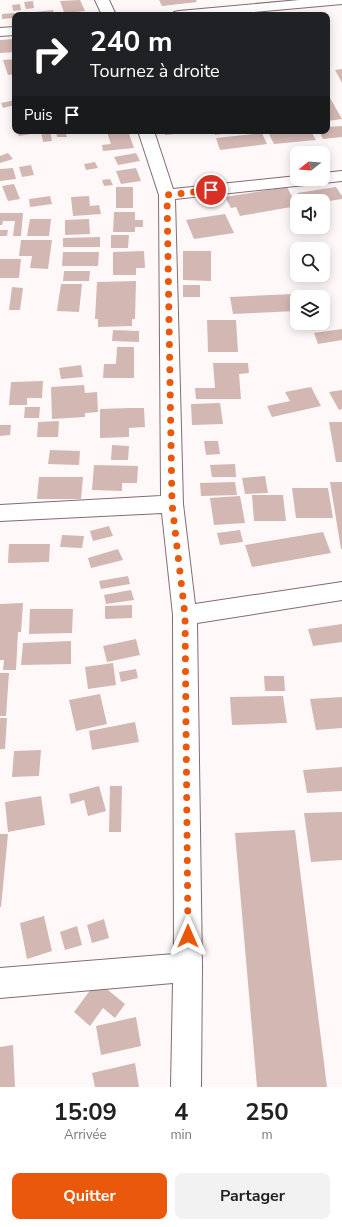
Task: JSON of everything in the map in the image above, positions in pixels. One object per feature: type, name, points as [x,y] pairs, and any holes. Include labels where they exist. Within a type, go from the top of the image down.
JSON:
[{"type":"street","points":[[102,0],[108,12]]},
{"type":"street","points":[[212,12],[342,0]]},
{"type":"street","points":[[0,32],[12,31]]},
{"type":"street","points":[[147,134],[167,195],[172,504],[185,615],[188,967],[186,1087]]},
{"type":"street","points":[[330,177],[342,176]]},
{"type":"street","points":[[167,195],[290,182]]},
{"type":"street","points":[[0,513],[172,504]]},
{"type":"street","points":[[185,615],[342,591]]},
{"type":"street","points":[[0,983],[188,967]]},
{"type":"building","points":[[80,0],[85,11],[64,12],[60,1]]},
{"type":"building","points":[[159,0],[196,0],[197,2],[162,6]]},
{"type":"building","points":[[33,1],[34,8],[26,9],[24,2]]},
{"type":"building","points":[[20,4],[21,10],[13,11],[12,5]]},
{"type":"building","points":[[53,10],[54,12],[35,12]]},
{"type":"building","points":[[12,13],[12,18],[2,19],[2,14]]},
{"type":"building","points":[[12,39],[12,52],[0,53],[0,40]]},
{"type":"building","points":[[12,59],[12,74],[8,75],[3,60]]},
{"type":"building","points":[[342,69],[342,83],[335,70]]},
{"type":"building","points":[[330,98],[342,119],[330,121]]},
{"type":"building","points":[[12,101],[12,106],[3,108],[1,103]]},
{"type":"building","points":[[342,126],[342,137],[323,139],[320,134],[330,134],[330,127]]},
{"type":"building","points":[[18,134],[31,134],[19,136]]},
{"type":"building","points":[[42,134],[51,134],[52,141],[43,142]]},
{"type":"building","points":[[56,134],[66,134],[67,137],[57,137]]},
{"type":"building","points":[[108,134],[129,134],[134,148],[103,151],[102,145],[111,144]]},
{"type":"building","points":[[262,134],[267,144],[220,150],[216,138]]},
{"type":"building","points":[[269,134],[313,134],[316,140],[274,144]]},
{"type":"building","points":[[8,153],[13,159],[0,163],[0,156]]},
{"type":"building","points":[[136,153],[140,161],[118,165],[114,157]]},
{"type":"building","points":[[95,162],[98,168],[86,170],[84,164]]},
{"type":"building","points":[[31,165],[34,175],[22,177],[19,167]]},
{"type":"building","points":[[13,168],[16,179],[0,181],[0,169]]},
{"type":"building","points":[[136,168],[141,181],[121,184],[116,171]]},
{"type":"building","points":[[110,179],[113,185],[104,186],[102,180]]},
{"type":"building","points":[[14,184],[20,199],[8,201],[2,186]]},
{"type":"building","points":[[116,187],[133,187],[133,208],[116,208]]},
{"type":"building","points":[[287,187],[291,194],[290,207],[240,216],[236,207],[231,208],[225,197]]},
{"type":"building","points":[[336,187],[342,196],[342,199],[330,201],[330,194],[297,193]]},
{"type":"building","points":[[50,196],[52,204],[30,207],[29,199]]},
{"type":"building","points":[[89,196],[90,206],[99,205],[101,214],[73,216],[71,197]]},
{"type":"building","points":[[114,212],[135,212],[135,220],[143,220],[143,227],[135,227],[135,232],[113,232]]},
{"type":"building","points":[[0,213],[23,213],[21,236],[13,236],[15,221],[3,221],[2,225],[0,225]]},
{"type":"building","points":[[225,214],[234,233],[194,239],[186,220]]},
{"type":"building","points":[[30,219],[51,219],[49,236],[27,236]]},
{"type":"building","points":[[89,219],[90,234],[65,235],[65,220]]},
{"type":"building","points":[[0,230],[8,230],[7,236],[0,236]]},
{"type":"building","points":[[111,235],[129,235],[128,248],[111,248]]},
{"type":"building","points":[[100,237],[100,247],[63,247],[63,238]]},
{"type":"building","points":[[21,240],[52,240],[48,269],[30,268],[32,256],[19,256]]},
{"type":"building","points":[[144,251],[145,268],[136,268],[136,275],[113,275],[113,252]]},
{"type":"building","points":[[183,251],[211,251],[211,281],[183,280]]},
{"type":"building","points":[[63,252],[99,252],[98,266],[62,266]]},
{"type":"building","points":[[0,259],[21,259],[19,278],[0,278]]},
{"type":"building","points":[[64,271],[90,271],[89,281],[63,281]]},
{"type":"building","points":[[136,281],[135,319],[132,319],[132,326],[98,327],[98,319],[95,319],[97,282]]},
{"type":"building","points":[[61,284],[82,284],[79,312],[57,311]]},
{"type":"building","points":[[183,285],[200,285],[200,297],[183,297]]},
{"type":"building","points":[[12,287],[23,288],[20,310],[9,310]]},
{"type":"building","points":[[290,294],[290,311],[233,314],[230,297]]},
{"type":"building","points":[[207,320],[236,320],[238,352],[208,352]]},
{"type":"building","points":[[342,329],[342,340],[318,344],[314,333]]},
{"type":"building","points":[[113,330],[139,331],[139,342],[112,341]]},
{"type":"building","points":[[117,347],[134,347],[134,378],[103,378],[104,364],[116,364]]},
{"type":"building","points":[[213,363],[248,363],[249,373],[239,374],[241,399],[196,399],[195,388],[215,388]]},
{"type":"building","points":[[81,365],[83,377],[61,379],[59,368]]},
{"type":"building","points":[[43,381],[42,398],[27,398],[27,405],[9,405],[11,382]]},
{"type":"building","points":[[84,385],[85,393],[97,392],[98,412],[85,413],[85,417],[52,419],[51,387]]},
{"type":"building","points":[[311,387],[321,406],[272,417],[267,406],[290,401],[285,392]]},
{"type":"building","points":[[342,390],[342,409],[339,410],[329,392]]},
{"type":"building","points":[[220,403],[223,424],[192,425],[191,404]]},
{"type":"building","points":[[25,407],[40,407],[39,418],[24,418]]},
{"type":"building","points":[[144,408],[145,427],[129,428],[129,437],[100,438],[100,409]]},
{"type":"building","points":[[59,421],[58,437],[37,437],[38,422]]},
{"type":"building","points":[[329,422],[342,422],[342,462],[336,462]]},
{"type":"building","points":[[0,425],[11,425],[10,435],[0,436]]},
{"type":"building","points":[[204,441],[218,441],[220,454],[206,455]]},
{"type":"building","points":[[112,445],[129,446],[128,460],[111,460]]},
{"type":"building","points":[[50,450],[80,451],[79,465],[48,464]]},
{"type":"building","points":[[235,464],[236,477],[212,477],[210,465]]},
{"type":"building","points":[[94,465],[138,466],[137,483],[122,483],[122,491],[92,490]]},
{"type":"building","points":[[265,476],[268,493],[245,494],[242,478]]},
{"type":"building","points":[[39,477],[83,477],[81,499],[37,499]]},
{"type":"building","points":[[235,482],[237,495],[201,496],[200,483]]},
{"type":"building","points":[[330,482],[342,482],[342,549],[341,549]]},
{"type":"building","points":[[292,488],[328,488],[333,518],[296,518]]},
{"type":"building","points":[[252,495],[283,495],[286,521],[254,521]]},
{"type":"building","points":[[240,496],[245,523],[214,525],[210,498]]},
{"type":"building","points":[[109,526],[113,536],[93,541],[90,531]]},
{"type":"building","points":[[240,530],[243,542],[220,545],[217,533]]},
{"type":"building","points":[[323,532],[331,553],[252,567],[245,545]]},
{"type":"building","points":[[62,535],[84,536],[82,548],[60,547]]},
{"type":"building","points":[[9,544],[50,544],[49,562],[8,563]]},
{"type":"building","points":[[118,549],[123,560],[91,568],[88,558]]},
{"type":"building","points":[[128,576],[130,584],[101,589],[99,581]]},
{"type":"building","points":[[131,590],[134,600],[106,604],[104,595]]},
{"type":"building","points":[[23,603],[21,632],[18,632],[16,670],[3,670],[4,660],[0,660],[0,604]]},
{"type":"building","points":[[132,605],[132,618],[105,619],[105,606]]},
{"type":"building","points":[[30,609],[73,609],[72,633],[29,634]]},
{"type":"building","points":[[342,624],[342,642],[313,646],[308,629]]},
{"type":"building","points":[[136,639],[140,655],[107,662],[103,646]]},
{"type":"building","points":[[71,641],[71,664],[21,665],[23,643]]},
{"type":"building","points":[[113,663],[116,685],[88,689],[85,667]]},
{"type":"building","points":[[136,669],[138,678],[121,682],[119,672]]},
{"type":"building","points":[[0,673],[9,673],[6,716],[0,716]]},
{"type":"building","points":[[264,676],[284,676],[285,691],[265,691]]},
{"type":"building","points":[[100,694],[107,724],[76,731],[69,700]]},
{"type":"building","points":[[283,696],[287,723],[232,725],[230,697]]},
{"type":"building","points":[[342,697],[342,728],[316,730],[310,699]]},
{"type":"building","points":[[0,718],[7,718],[5,749],[0,749]]},
{"type":"building","points":[[135,722],[139,742],[92,750],[89,731]]},
{"type":"building","points":[[41,750],[39,776],[12,777],[14,751]]},
{"type":"building","points":[[342,767],[342,791],[307,793],[303,770]]},
{"type":"building","points":[[99,786],[106,811],[88,816],[84,800],[71,804],[69,794]]},
{"type":"building","points":[[110,786],[122,786],[121,832],[109,832]]},
{"type":"building","points":[[41,796],[45,825],[8,832],[5,802]]},
{"type":"building","points":[[342,812],[342,860],[311,862],[304,813]]},
{"type":"building","points":[[295,830],[327,1087],[257,1087],[235,833]]},
{"type":"building","points":[[0,834],[8,834],[1,907],[0,907]]},
{"type":"building","points":[[44,916],[52,951],[27,959],[20,923]]},
{"type":"building","points":[[104,919],[109,938],[92,943],[87,925]]},
{"type":"building","points":[[77,926],[82,945],[65,950],[60,932]]},
{"type":"building","points":[[97,981],[125,1004],[115,1018],[103,1008],[90,1026],[74,1012]]},
{"type":"building","points":[[136,1017],[141,1046],[101,1055],[96,1026]]},
{"type":"building","points":[[13,1045],[15,1087],[0,1087],[0,1047]]},
{"type":"building","points":[[135,1063],[139,1087],[95,1087],[92,1073]]},
{"type":"route","points":[[188,936],[185,615],[172,504],[167,195],[211,190]]}]
